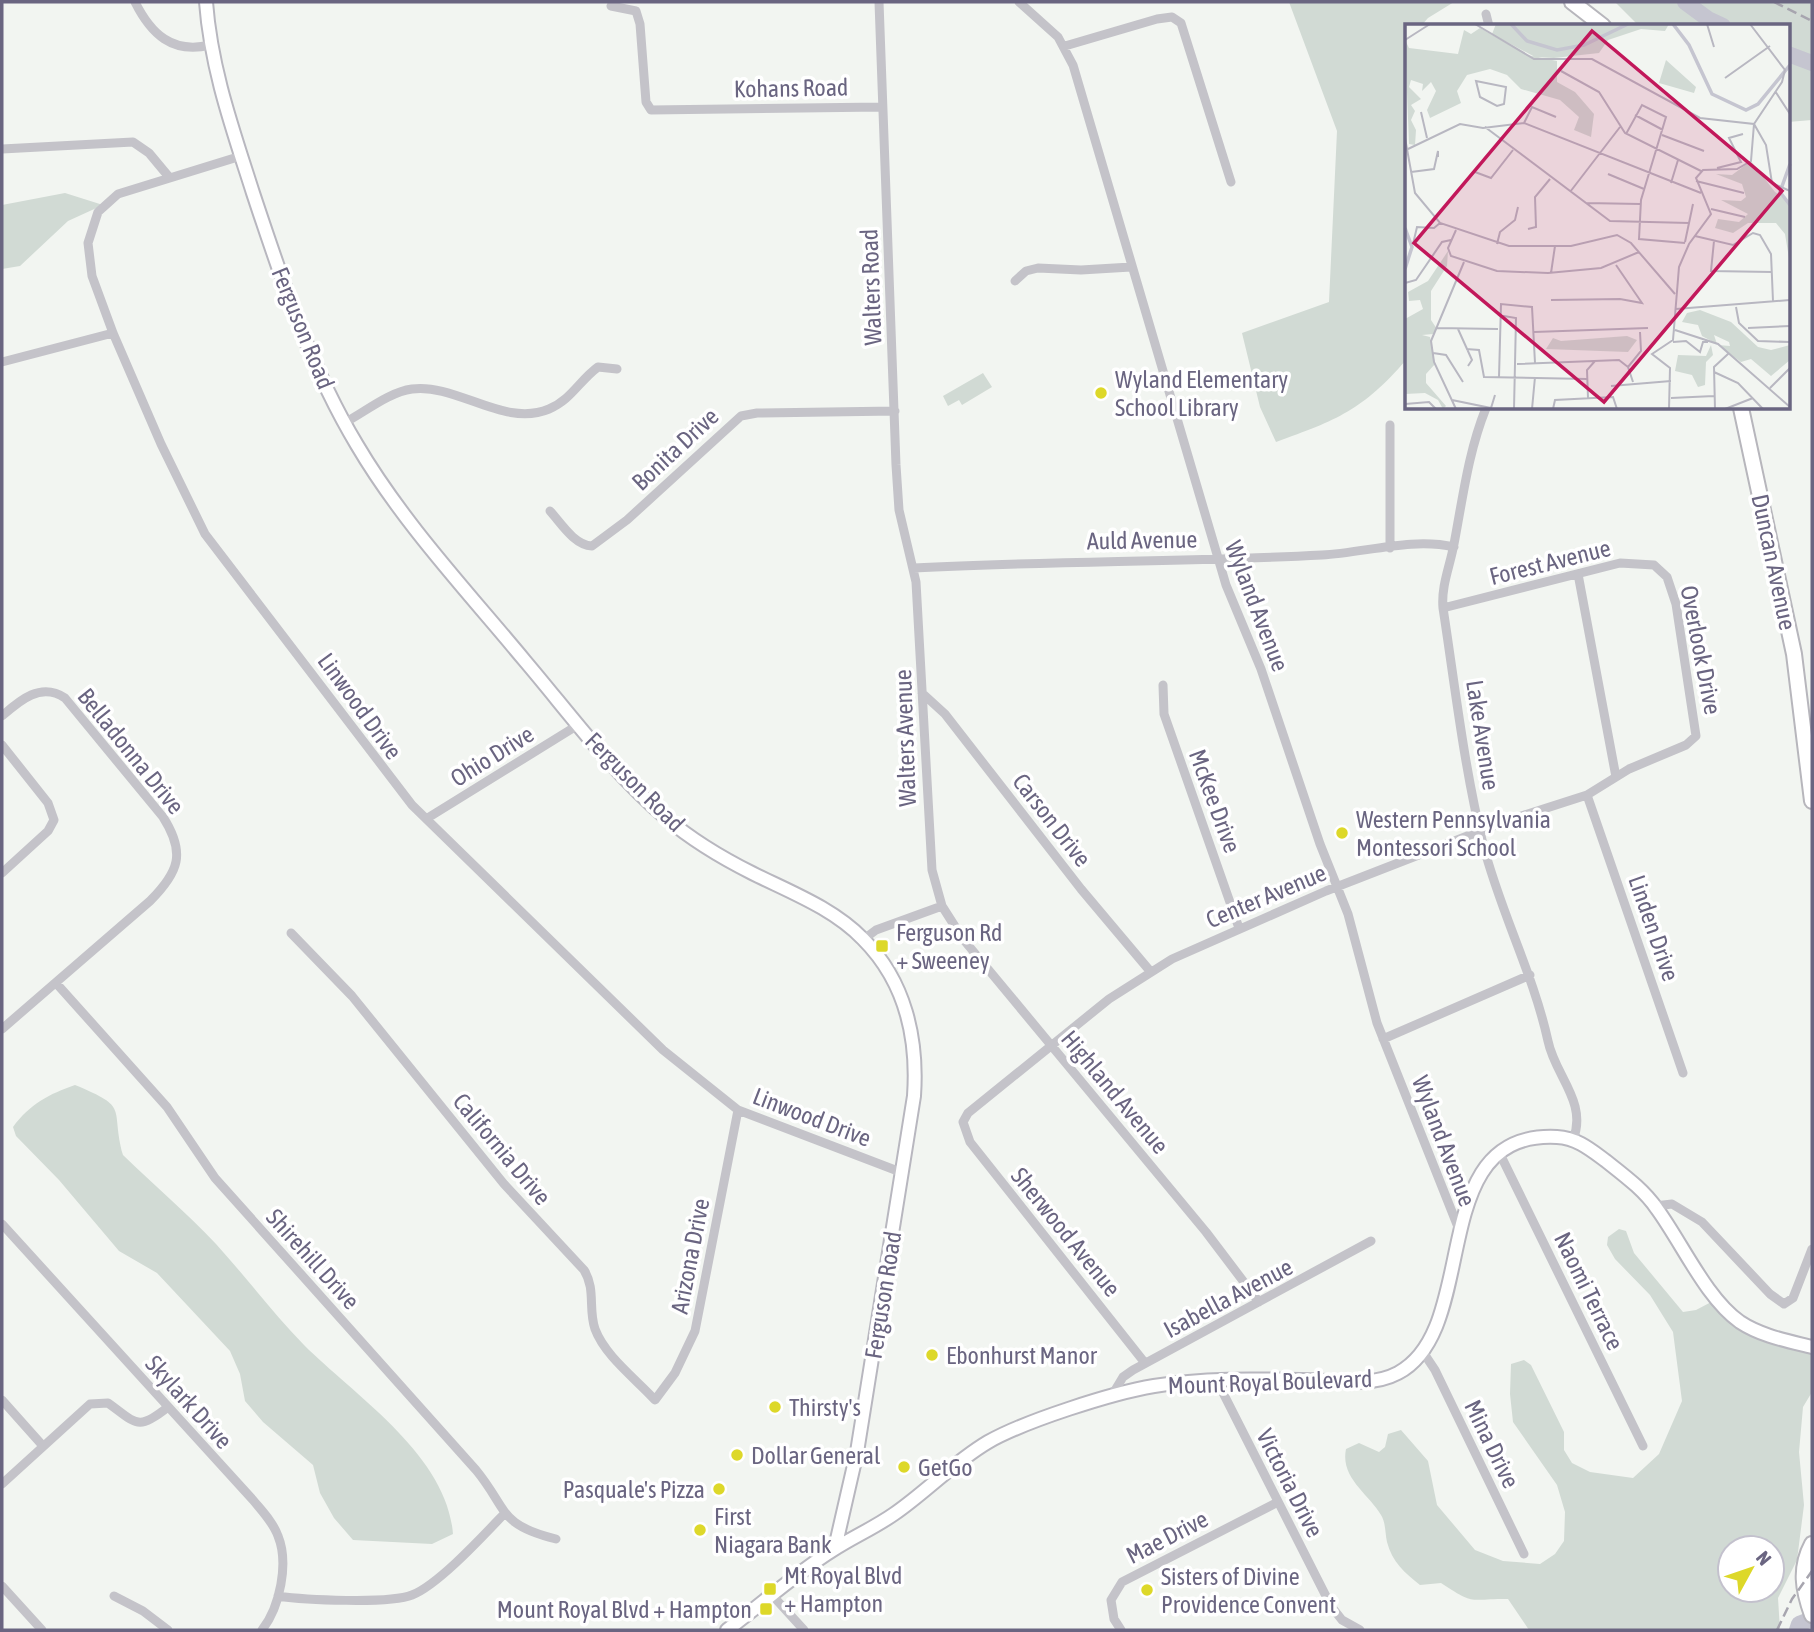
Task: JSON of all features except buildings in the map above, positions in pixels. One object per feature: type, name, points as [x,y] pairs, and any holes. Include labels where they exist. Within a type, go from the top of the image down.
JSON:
[{"type":"main road","points":[[1572,2],[1600,24]]},
{"type":"main road","name":"Duncan Avenue","points":[[1741,410],[1794,654],[1812,802]]},
{"type":"main road","points":[[1810,1609],[1803,1571],[1812,1544]]},
{"type":"street","points":[[135,2],[149,26],[167,41],[192,48],[210,46]]},
{"type":"street","name":"Ferguson Road","points":[[206,2],[210,46],[241,156],[303,335],[344,423],[402,511],[578,725],[646,800],[690,836],[747,870],[813,902],[864,939],[897,987],[913,1038],[914,1096],[849,1497],[835,1548]]},
{"type":"street","name":"Walters Road","points":[[879,2],[881,107],[899,510],[914,568]]},
{"type":"street","name":"Wyland Avenue","points":[[1019,2],[1050,28],[1065,46],[1217,559],[1261,668],[1294,772],[1337,887],[1383,1039],[1460,1232]]},
{"type":"street","name":"Kohans Road","points":[[611,6],[636,11],[646,102],[651,110],[881,107]]},
{"type":"street","points":[[1486,14],[1488,24]]},
{"type":"street","points":[[1065,46],[1157,19],[1177,19],[1186,30],[1231,182]]},
{"type":"street","points":[[2,149],[133,142],[149,153],[169,177]]},
{"type":"street","name":"Linwood Drive","points":[[241,156],[118,194],[103,205],[93,221],[88,243],[89,264],[113,333],[161,444],[205,534],[385,773],[426,819],[663,1050],[738,1110],[903,1173]]},
{"type":"street","points":[[1015,281],[1026,271],[1038,268],[1081,270],[1131,267]]},
{"type":"street","points":[[2,362],[113,333]]},
{"type":"street","points":[[344,423],[396,395],[416,389],[518,413],[543,411],[568,398],[598,367],[617,369]]},
{"type":"street","name":"Lake Avenue","points":[[1485,410],[1464,477],[1454,547],[1443,593],[1443,608],[1480,831],[1531,975],[1551,1055],[1578,1112],[1573,1140]]},
{"type":"street","name":"Bonita Drive","points":[[550,511],[574,537],[583,544],[592,546],[637,511],[741,416],[757,413],[895,411]]},
{"type":"street","points":[[1390,425],[1390,548]]},
{"type":"street","name":"Auld Avenue","points":[[914,568],[1074,560],[1323,555],[1437,544],[1454,547]]},
{"type":"street","name":"Forest Avenue","points":[[1443,608],[1578,574],[1639,562],[1654,565],[1664,572]]},
{"type":"street","name":"Walters Avenue","points":[[914,568],[930,858],[942,906]]},
{"type":"street","name":"Overlook Drive","points":[[1664,572],[1673,590],[1680,621],[1696,736]]},
{"type":"street","points":[[1578,574],[1616,777]]},
{"type":"street","name":"McKee Drive","points":[[1163,685],[1164,715],[1239,928]]},
{"type":"street","name":"Belladonna Drive","points":[[2,716],[22,699],[39,692],[65,698],[163,817],[177,846],[176,867],[161,891],[2,1029]]},
{"type":"street","name":"Carson Drive","points":[[922,693],[945,714],[1150,971]]},
{"type":"street","name":"Ohio Drive","points":[[426,819],[578,725]]},
{"type":"street","name":"Center Avenue","points":[[963,1122],[980,1103],[1109,999],[1150,971],[1239,928],[1337,887],[1480,831],[1587,795],[1616,777],[1679,749],[1696,736]]},
{"type":"street","points":[[2,745],[48,803],[54,820],[48,831],[2,873]]},
{"type":"street","name":"Linden Drive","points":[[1587,795],[1683,1073]]},
{"type":"street","points":[[864,939],[876,930],[942,906]]},
{"type":"street","name":"Highland Avenue","points":[[942,906],[963,939],[1206,1232],[1259,1302]]},
{"type":"street","name":"California Drive","points":[[291,933],[352,996],[504,1184],[584,1270],[592,1285],[593,1319],[601,1340],[655,1400]]},
{"type":"street","points":[[1383,1039],[1531,975]]},
{"type":"street","name":"Shirehill Drive","points":[[56,983],[167,1107],[215,1178],[476,1470],[504,1514],[524,1529],[556,1539]]},
{"type":"street","name":"Arizona Drive","points":[[655,1400],[679,1365],[695,1331],[738,1110]]},
{"type":"street","name":"Sherwood Avenue","points":[[963,1122],[966,1135],[981,1157],[1144,1363]]},
{"type":"street","name":"Mount Royal Boulevard","points":[[727,1630],[835,1548],[896,1513],[988,1442],[1111,1397],[1156,1386],[1217,1381],[1375,1380],[1399,1373],[1423,1352],[1436,1324],[1460,1232],[1477,1182],[1500,1154],[1536,1139],[1573,1140]]},
{"type":"street","points":[[1573,1140],[1623,1175],[1656,1206],[1717,1298],[1734,1317],[1762,1333],[1812,1347]]},
{"type":"street","name":"Naomi Terrace","points":[[1500,1154],[1643,1446]]},
{"type":"street","points":[[1656,1206],[1672,1204],[1696,1217],[1770,1294],[1784,1304],[1793,1298],[1812,1249]]},
{"type":"street","name":"Skylark Drive","points":[[2,1224],[274,1527],[281,1552],[278,1596],[262,1630]]},
{"type":"street","name":"Isabella Avenue","points":[[1111,1397],[1123,1377],[1144,1363],[1371,1241]]},
{"type":"street","name":"Mina Drive","points":[[1423,1352],[1435,1370],[1524,1554]]},
{"type":"street","name":"Victoria Drive","points":[[1217,1381],[1331,1606],[1348,1624],[1360,1630]]},
{"type":"street","points":[[2,1400],[43,1446]]},
{"type":"street","points":[[2,1484],[95,1402],[108,1403],[126,1419],[138,1424],[151,1420],[168,1407]]},
{"type":"street","name":"Mae Drive","points":[[1121,1630],[1114,1619],[1111,1600],[1122,1582],[1278,1502]]},
{"type":"street","points":[[278,1596],[385,1599],[411,1596],[432,1582],[504,1514]]},
{"type":"street","points":[[2,1586],[42,1630]]},
{"type":"street","points":[[114,1596],[143,1611],[169,1630]]},
{"type":"street","points":[[773,1596],[804,1630]]},
{"type":"shaded area","points":[[1289,2],[1454,2],[1423,24],[1405,24],[1405,361],[1376,391],[1348,412],[1276,442],[1260,407],[1242,333],[1329,302],[1337,131]]},
{"type":"shaded area","points":[[1615,2],[1812,2],[1812,120],[1790,122],[1790,24],[1637,24]]},
{"type":"shaded area","points":[[65,193],[103,205],[68,221],[20,266],[2,269],[2,205]]},
{"type":"shaded area","points":[[983,373],[992,387],[962,405],[959,400],[948,406],[943,396]]},
{"type":"shaded area","points":[[75,1085],[111,1105],[117,1118],[123,1155],[216,1244],[304,1345],[372,1406],[417,1453],[434,1478],[447,1505],[453,1534],[432,1544],[353,1540],[334,1518],[320,1493],[313,1465],[263,1422],[245,1401],[240,1374],[230,1351],[157,1273],[119,1251],[59,1180],[16,1136],[13,1127],[26,1112],[48,1096]]},
{"type":"shaded area","points":[[1619,1229],[1626,1231],[1634,1253],[1683,1312],[1696,1310],[1717,1299],[1733,1317],[1812,1347],[1812,1392],[1803,1407],[1799,1452],[1804,1505],[1797,1560],[1786,1582],[1786,1534],[1716,1534],[1716,1604],[1778,1604],[1780,1630],[1529,1630],[1508,1599],[1473,1600],[1441,1583],[1420,1585],[1409,1576],[1392,1555],[1381,1515],[1347,1469],[1346,1449],[1359,1443],[1379,1452],[1385,1447],[1388,1434],[1401,1430],[1428,1461],[1437,1505],[1475,1550],[1503,1561],[1540,1564],[1555,1554],[1564,1541],[1565,1512],[1557,1485],[1513,1422],[1511,1364],[1524,1360],[1531,1365],[1564,1432],[1564,1450],[1572,1463],[1590,1472],[1633,1478],[1659,1454],[1682,1401],[1673,1332],[1650,1295],[1615,1259],[1607,1245],[1608,1237]]},
{"type":"waterway","points":[[1685,2],[1719,24]]},
{"type":"waterway","points":[[1790,55],[1812,63]]},
{"type":"waterway","points":[[1797,1630],[1799,1624],[1812,1619]]},
{"type":"railway","points":[[1774,2],[1812,21]]},
{"type":"railway","points":[[1777,1630],[1792,1599],[1812,1571]]},
{"type":"place","name":"Wyland Elementary School Library","points":[[1101,393]]},
{"type":"place","name":"Western Pennsylvania Montessori School","points":[[1342,833]]},
{"type":"place","name":"Ferguson Rd + Sweeney","points":[[882,946]]},
{"type":"place","name":"Ebonhurst Manor","points":[[932,1355]]},
{"type":"place","name":"Thirsty's","points":[[775,1407]]},
{"type":"place","name":"Dollar General","points":[[737,1455]]},
{"type":"place","name":"GetGo","points":[[904,1467]]},
{"type":"place","name":"Pasquale's Pizza","points":[[719,1489]]},
{"type":"place","name":"First Niagara Bank","points":[[700,1530]]},
{"type":"place","name":"Mt Royal Blvd + Hampton","points":[[770,1589]]},
{"type":"place","name":"Sisters of Divine Providence Convent","points":[[1147,1590]]},
{"type":"place","name":"Mount Royal Blvd + Hampton","points":[[766,1609]]}]
